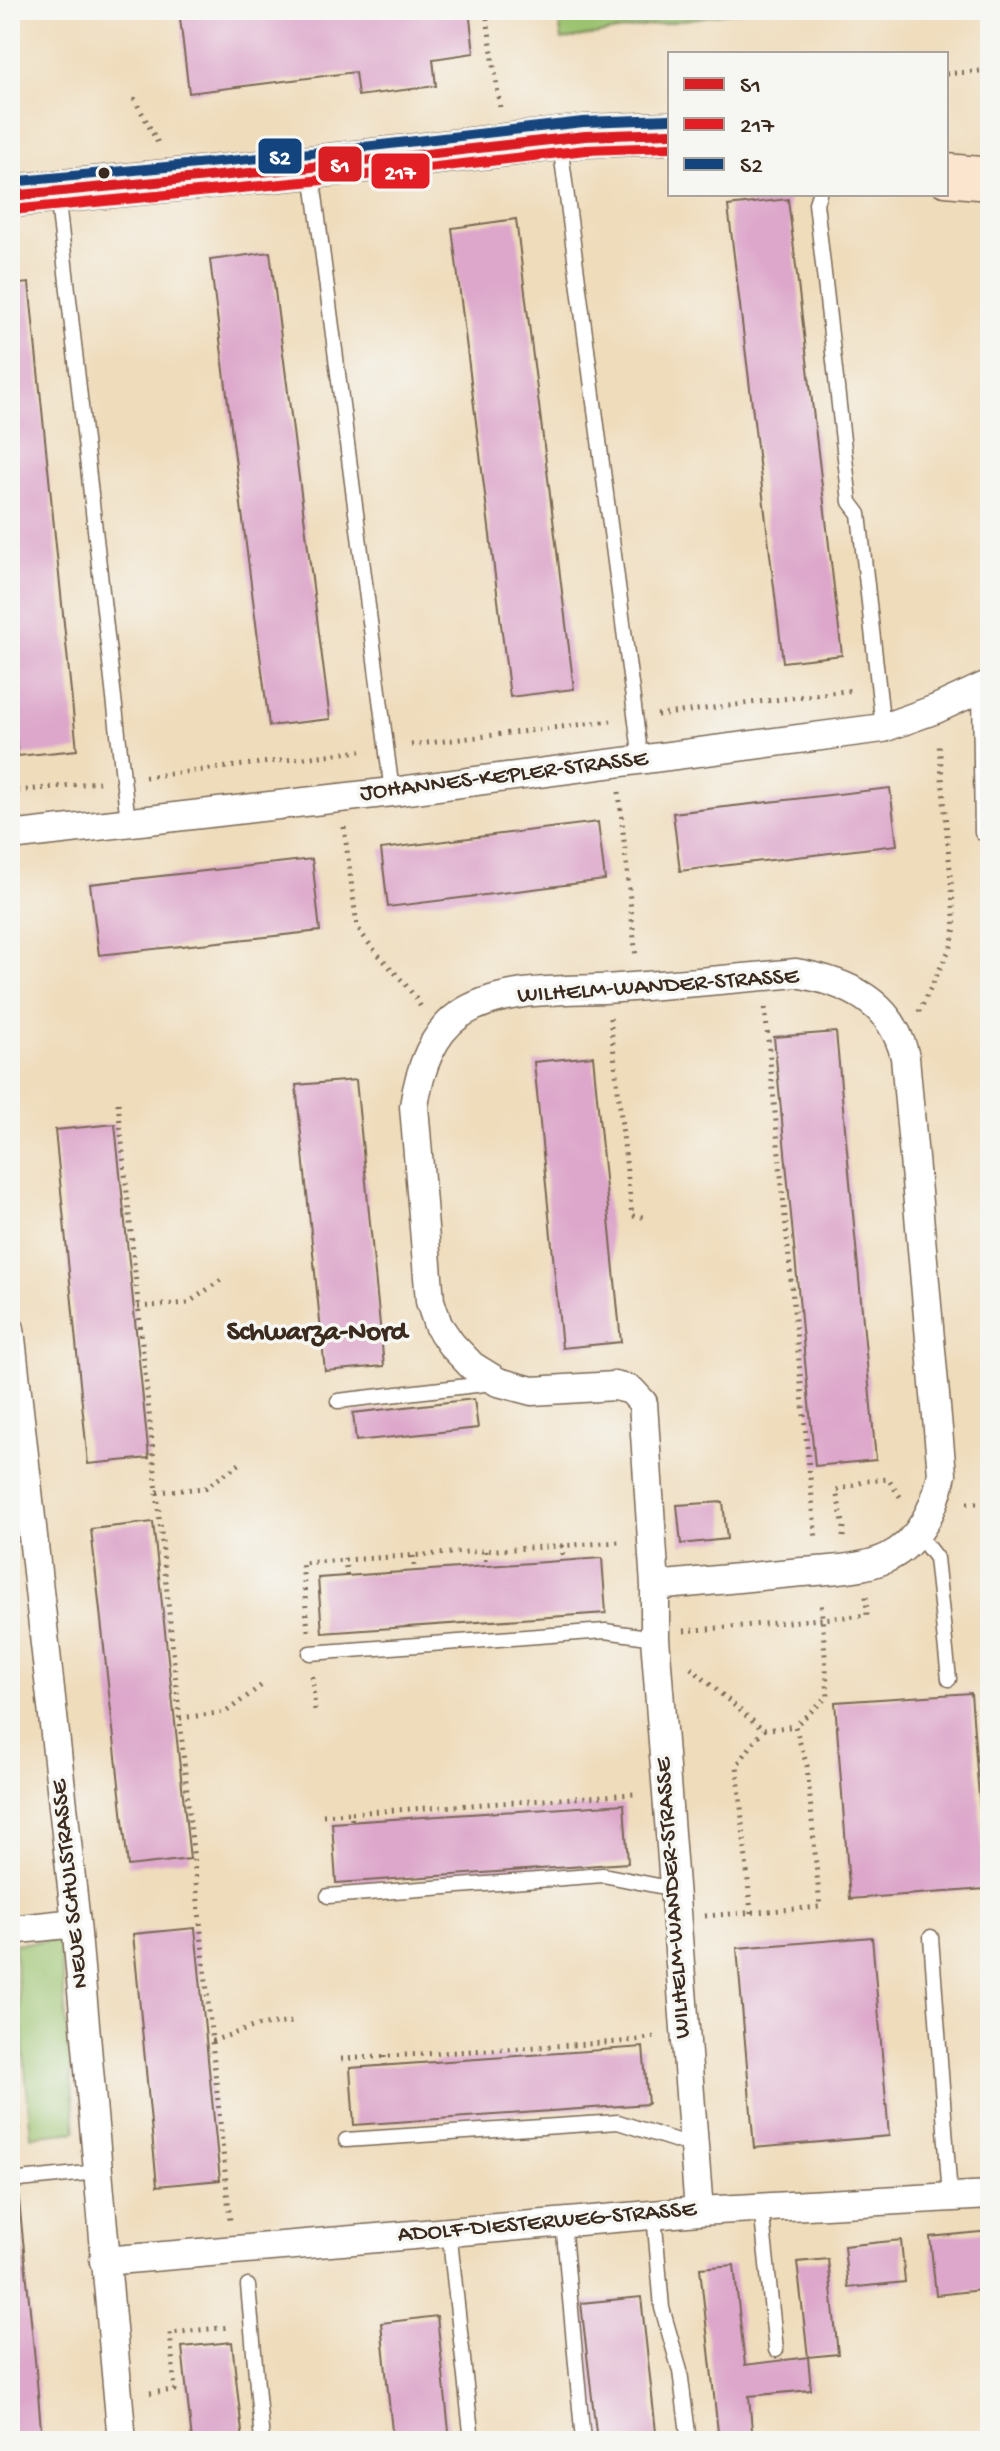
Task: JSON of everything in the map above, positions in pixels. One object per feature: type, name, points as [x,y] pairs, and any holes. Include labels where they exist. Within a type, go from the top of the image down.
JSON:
[{"type":"street","points":[[10,196],[560,139],[668,133]]},
{"type":"street","points":[[948,175],[990,179]]},
{"type":"street","name":"JOHANNES-KEPLER-STRASSE","points":[[10,836],[392,792],[883,728],[985,687]]},
{"type":"street","name":"WILHELM-WANDER-STRASSE","points":[[655,1586],[839,1568],[886,1559],[909,1542],[938,1497],[942,1474],[903,1045],[891,1022],[873,1003],[846,986],[796,973],[529,993],[481,1003],[457,1017],[437,1038],[418,1079],[414,1106],[430,1301],[438,1325],[451,1344],[472,1366],[498,1382],[532,1391],[615,1386],[631,1390],[643,1403],[655,1586],[655,1636],[699,2211]]},
{"type":"street","name":"NEUE SCHULSTRASSE","points":[[10,1329],[76,1923],[122,2441]]},
{"type":"street","points":[[10,1930],[76,1923]]},
{"type":"street","name":"ADOLF-DIESTERWEG-STRASSE","points":[[104,2261],[654,2214],[990,2195]]},
{"type":"lane","points":[[560,139],[635,718],[629,762]]},
{"type":"lane","points":[[312,167],[392,792]]},
{"type":"lane","points":[[57,193],[128,822]]},
{"type":"lane","points":[[818,196],[816,203],[850,502],[859,514],[883,728]]},
{"type":"lane","points":[[982,833],[985,687]]},
{"type":"lane","points":[[338,1401],[498,1382]]},
{"type":"lane","points":[[919,1529],[936,1558],[949,1679]]},
{"type":"lane","points":[[310,1653],[605,1631],[655,1636]]},
{"type":"lane","points":[[328,1896],[603,1875],[674,1889]]},
{"type":"lane","points":[[931,1937],[950,2197]]},
{"type":"lane","points":[[10,2111],[12,2129]]},
{"type":"lane","points":[[346,2140],[618,2122],[693,2146]]},
{"type":"lane","points":[[10,2181],[97,2172]]},
{"type":"lane","points":[[761,2207],[776,2350]]},
{"type":"lane","points":[[654,2214],[662,2308],[680,2371],[689,2441]]},
{"type":"lane","points":[[563,2222],[583,2441]]},
{"type":"lane","points":[[449,2231],[472,2441]]},
{"type":"lane","points":[[248,2286],[262,2441]]},
{"type":"path","points":[[486,10],[505,145]]},
{"type":"path","points":[[948,74],[990,70]]},
{"type":"path","points":[[134,98],[176,178]]},
{"type":"path","points":[[10,792],[879,687]]},
{"type":"path","points":[[903,1045],[951,946],[955,927],[936,709]]},
{"type":"path","points":[[629,762],[638,987]]},
{"type":"path","points":[[340,798],[357,926],[364,939],[412,989],[437,1038]]},
{"type":"path","points":[[655,1636],[867,1615],[839,1568],[762,976]]},
{"type":"path","points":[[607,989],[632,1216],[643,1217]]},
{"type":"path","points":[[118,1103],[233,2250]]},
{"type":"path","points":[[138,1307],[188,1303],[224,1278]]},
{"type":"path","points":[[157,1492],[205,1488],[242,1462]]},
{"type":"path","points":[[751,1913],[737,1765],[763,1730],[795,1726],[828,1696],[823,1619],[839,1568],[844,1527],[836,1491],[866,1481],[888,1479],[919,1529]]},
{"type":"path","points":[[302,1563],[583,1544]]},
{"type":"path","points":[[562,1545],[563,1561]]},
{"type":"path","points":[[485,1551],[486,1566]]},
{"type":"path","points":[[413,1556],[415,1571]]},
{"type":"path","points":[[345,1560],[347,1576]]},
{"type":"path","points":[[655,1636],[763,1730]]},
{"type":"path","points":[[180,1718],[226,1712],[262,1685]]},
{"type":"path","points":[[676,1918],[820,1907],[807,1766],[795,1726]]},
{"type":"path","points":[[323,1815],[351,1816],[601,1796]]},
{"type":"path","points":[[587,1797],[587,1806]]},
{"type":"path","points":[[512,1803],[513,1811]]},
{"type":"path","points":[[438,1807],[439,1816]]},
{"type":"path","points":[[212,2041],[256,2026],[294,2022]]},
{"type":"path","points":[[605,2042],[606,2050]]},
{"type":"path","points":[[341,2059],[620,2042]]},
{"type":"path","points":[[533,2047],[534,2055]]},
{"type":"path","points":[[459,2051],[459,2060]]},
{"type":"path","points":[[384,2056],[385,2065]]},
{"type":"path","points":[[118,2397],[175,2390],[170,2333],[251,2325]]},
{"type":"green space","points":[[557,10],[746,10],[562,40]]},
{"type":"green space","points":[[59,1940],[76,2131],[31,2136],[14,1944]]},
{"type":"building","points":[[179,10],[248,10],[248,14],[281,10],[469,10],[474,53],[433,59],[436,86],[358,96],[355,72],[189,93]]},
{"type":"building","points":[[788,199],[842,655],[783,662],[728,206]]},
{"type":"building","points":[[516,219],[574,689],[510,697],[452,228]]},
{"type":"building","points":[[270,252],[330,719],[269,726],[210,260]]},
{"type":"building","points":[[29,283],[77,750],[18,756],[10,679],[10,285]]},
{"type":"building","points":[[890,788],[897,845],[680,871],[673,813]]},
{"type":"building","points":[[598,822],[605,880],[388,907],[381,849]]},
{"type":"building","points":[[312,859],[320,931],[99,955],[90,884]]},
{"type":"building","points":[[836,1032],[876,1460],[815,1466],[774,1037]]},
{"type":"building","points":[[593,1056],[621,1342],[562,1348],[534,1062]]},
{"type":"building","points":[[356,1080],[384,1366],[325,1371],[296,1085]]},
{"type":"building","points":[[115,1124],[149,1458],[88,1464],[55,1130]]},
{"type":"building","points":[[474,1399],[478,1428],[356,1441],[353,1413]]},
{"type":"building","points":[[723,1502],[727,1539],[681,1544],[677,1505]]},
{"type":"building","points":[[153,1522],[190,1859],[128,1866],[91,1529]]},
{"type":"building","points":[[602,1558],[606,1613],[322,1633],[318,1578]]},
{"type":"building","points":[[971,1693],[986,1889],[850,1899],[835,1702]]},
{"type":"building","points":[[624,1804],[628,1863],[336,1883],[332,1823]]},
{"type":"building","points":[[195,1928],[220,2180],[157,2186],[133,1934]]},
{"type":"building","points":[[872,1937],[889,2136],[754,2148],[737,1948]]},
{"type":"building","points":[[643,2047],[648,2104],[354,2125],[350,2068]]},
{"type":"building","points":[[18,2190],[42,2441],[10,2441],[10,2191]]},
{"type":"building","points":[[990,2231],[990,2289],[936,2295],[930,2237]]},
{"type":"building","points":[[901,2240],[905,2282],[848,2288],[844,2246]]},
{"type":"building","points":[[828,2259],[838,2354],[808,2357],[797,2262]]},
{"type":"building","points":[[734,2265],[745,2365],[808,2357],[811,2390],[749,2396],[753,2441],[719,2441],[700,2268]]},
{"type":"building","points":[[641,2297],[657,2441],[597,2441],[581,2303]]},
{"type":"building","points":[[437,2316],[450,2441],[393,2441],[381,2323]]},
{"type":"building","points":[[232,2342],[243,2441],[192,2441],[182,2347]]},
{"type":"transit line","name":"S2","points":[[10,182],[311,153],[583,122],[668,119]]},
{"type":"transit line","name":"S1","points":[[10,196],[312,167],[585,136],[668,133]]},
{"type":"transit line","name":"217","points":[[11,210],[313,181],[586,150],[668,147]]},
{"type":"district","name":"Schwarza-Nord","points":[[317,1333]]}]
